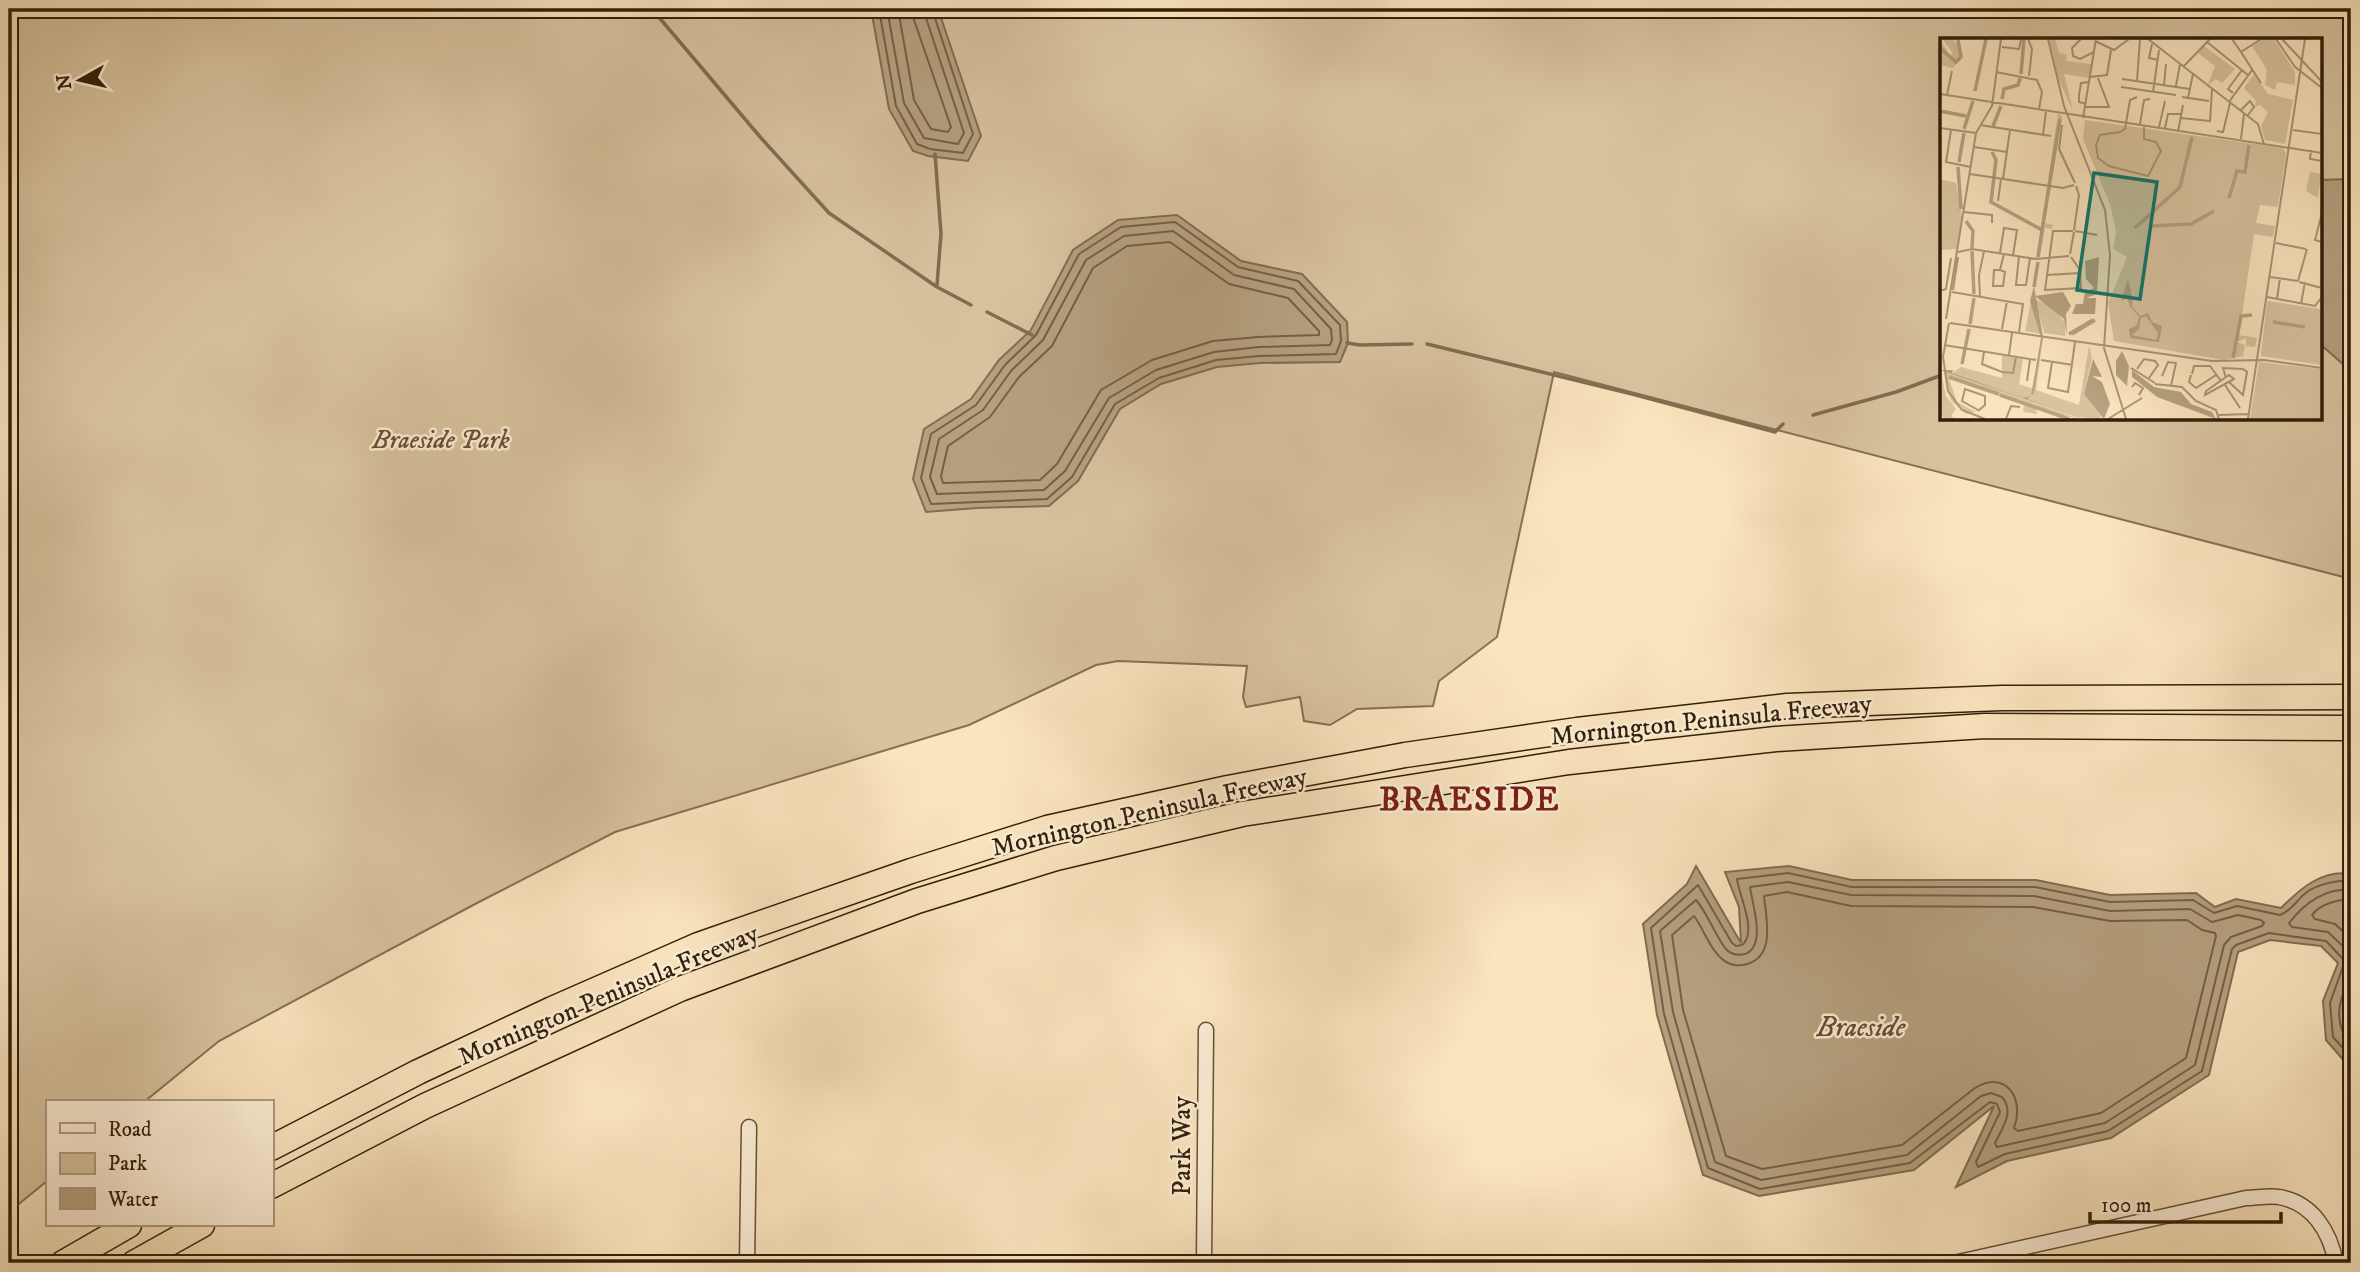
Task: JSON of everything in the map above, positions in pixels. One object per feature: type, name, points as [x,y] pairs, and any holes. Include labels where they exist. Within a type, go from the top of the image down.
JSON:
[{"type":"highway","name":"Mornington Peninsula Freeway","points":[[273,1146],[443,1060],[698,945],[912,871],[1047,828],[1144,806],[1405,755],[1577,730],[1787,706],[2002,698],[2351,696]]},
{"type":"highway","name":"Mornington Peninsula Freeway","points":[[273,1185],[425,1106],[680,989],[917,901],[1055,858],[1242,814],[1569,762],[1776,739],[1985,726],[2351,728]]},
{"type":"highway","points":[[63,1263],[127,1226]]},
{"type":"highway","points":[[73,1263],[135,1226]]},
{"type":"highway","points":[[134,1263],[200,1226]]},
{"type":"street","name":"Park Way","points":[[1204,1263],[1206,1030]]},
{"type":"street","points":[[747,1263],[749,1127]]},
{"type":"street","points":[[1954,1263],[1999,1258],[2246,1198],[2278,1196],[2304,1206],[2323,1225],[2336,1263]]},
{"type":"green space","name":"Braeside Park","points":[[9,9],[2351,9],[2351,579],[1554,372],[1497,637],[1439,681],[1433,706],[1357,709],[1330,725],[1304,721],[1300,697],[1246,707],[1243,697],[1247,666],[1118,661],[1096,665],[969,725],[615,832],[219,1041],[146,1100],[46,1100],[46,1182],[9,1212]]},
{"type":"water","points":[[871,9],[938,9],[981,136],[968,161],[928,156],[913,151],[889,109]]},
{"type":"water","points":[[2351,176],[2351,371],[2322,346],[2322,180],[2349,179]]},
{"type":"water","points":[[1177,215],[1241,261],[1302,274],[1347,322],[1348,343],[1340,362],[1260,363],[1217,367],[1161,384],[1120,409],[1078,481],[1049,506],[926,512],[913,479],[924,429],[971,399],[999,360],[1031,330],[1073,250],[1118,220]]},
{"type":"water","name":"Braeside","points":[[1696,866],[1741,943],[1739,907],[1725,872],[1789,866],[1852,880],[2036,880],[2110,895],[2196,893],[2215,907],[2236,899],[2281,908],[2312,882],[2330,875],[2351,874],[2351,1064],[2346,1063],[2326,1040],[2323,1001],[2338,963],[2321,946],[2270,940],[2238,952],[2209,1075],[2111,1138],[2007,1161],[1956,1187],[1994,1106],[1914,1170],[1759,1196],[1703,1175],[1657,1015],[1643,924],[1687,884]]},
{"type":"waterway","points":[[652,9],[761,138],[829,213],[937,287],[971,305]]},
{"type":"waterway","points":[[935,154],[941,234],[937,285]]},
{"type":"waterway","points":[[987,312],[1032,335]]},
{"type":"waterway","points":[[1347,343],[1412,344]]},
{"type":"waterway","points":[[1427,344],[1775,432],[1783,424]]},
{"type":"waterway","points":[[1813,415],[1896,392],[1940,376]]},
{"type":"district","name":"BRAESIDE","points":[[1470,798]]}]
